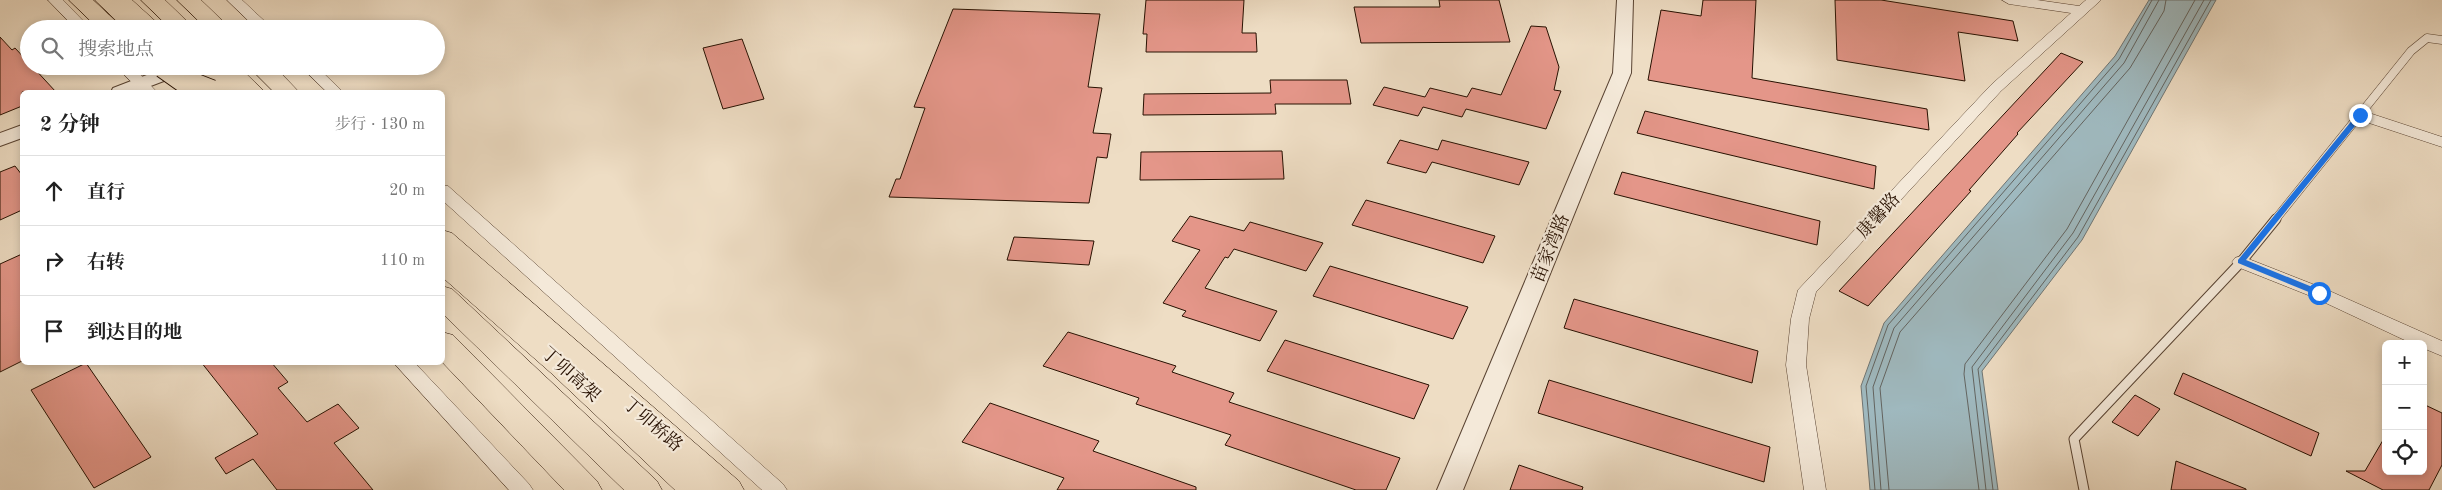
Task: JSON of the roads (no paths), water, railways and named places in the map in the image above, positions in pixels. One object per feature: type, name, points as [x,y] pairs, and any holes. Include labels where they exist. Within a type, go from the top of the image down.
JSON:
[{"type":"main road","points":[[80,0],[103,20]]},
{"type":"main road","points":[[106,0],[128,20]]},
{"type":"main road","points":[[119,0],[142,20]]},
{"type":"main road","points":[[152,0],[174,20]]},
{"type":"main road","points":[[188,0],[210,20]]},
{"type":"main road","points":[[185,75],[188,83],[206,90]]},
{"type":"main road","points":[[189,75],[203,90]]},
{"type":"main road","points":[[197,75],[224,90]]},
{"type":"main road","points":[[234,75],[251,90]]},
{"type":"main road","points":[[269,75],[285,90]]},
{"type":"main road","name":"丁卯桥路","points":[[445,242],[728,490]]},
{"type":"main road","name":"丁卯高架","points":[[445,264],[562,365],[698,490]]},
{"type":"main road","name":"丁卯高架","points":[[445,299],[644,490]]},
{"type":"main road","points":[[445,346],[585,490]]},
{"type":"street","points":[[55,0],[75,20]]},
{"type":"street","points":[[234,0],[256,20]]},
{"type":"street","name":"苗家湾路","points":[[1450,490],[1622,73],[1625,0]]},
{"type":"street","points":[[2009,0],[2088,6]]},
{"type":"street","name":"康馨路","points":[[1815,490],[1796,365],[1800,319],[1807,290],[1996,88],[2088,6]]},
{"type":"street","points":[[132,75],[145,88]]},
{"type":"street","points":[[132,90],[145,88],[168,75]]},
{"type":"street","points":[[317,75],[333,90]]},
{"type":"street","points":[[2360,115],[2442,142]]},
{"type":"street","points":[[0,140],[20,132]]},
{"type":"street","points":[[445,193],[627,359],[776,490]]},
{"type":"street","points":[[2241,262],[2319,293],[2442,349]]},
{"type":"street","points":[[405,365],[522,490]]},
{"type":"lane","points":[[2084,490],[2074,439],[2241,262],[2411,51],[2427,38],[2442,40]]},
{"type":"water","points":[[2149,0],[2216,0],[2082,240],[1982,371],[1998,490],[1870,490],[1861,386],[1884,323],[2115,56]]}]
